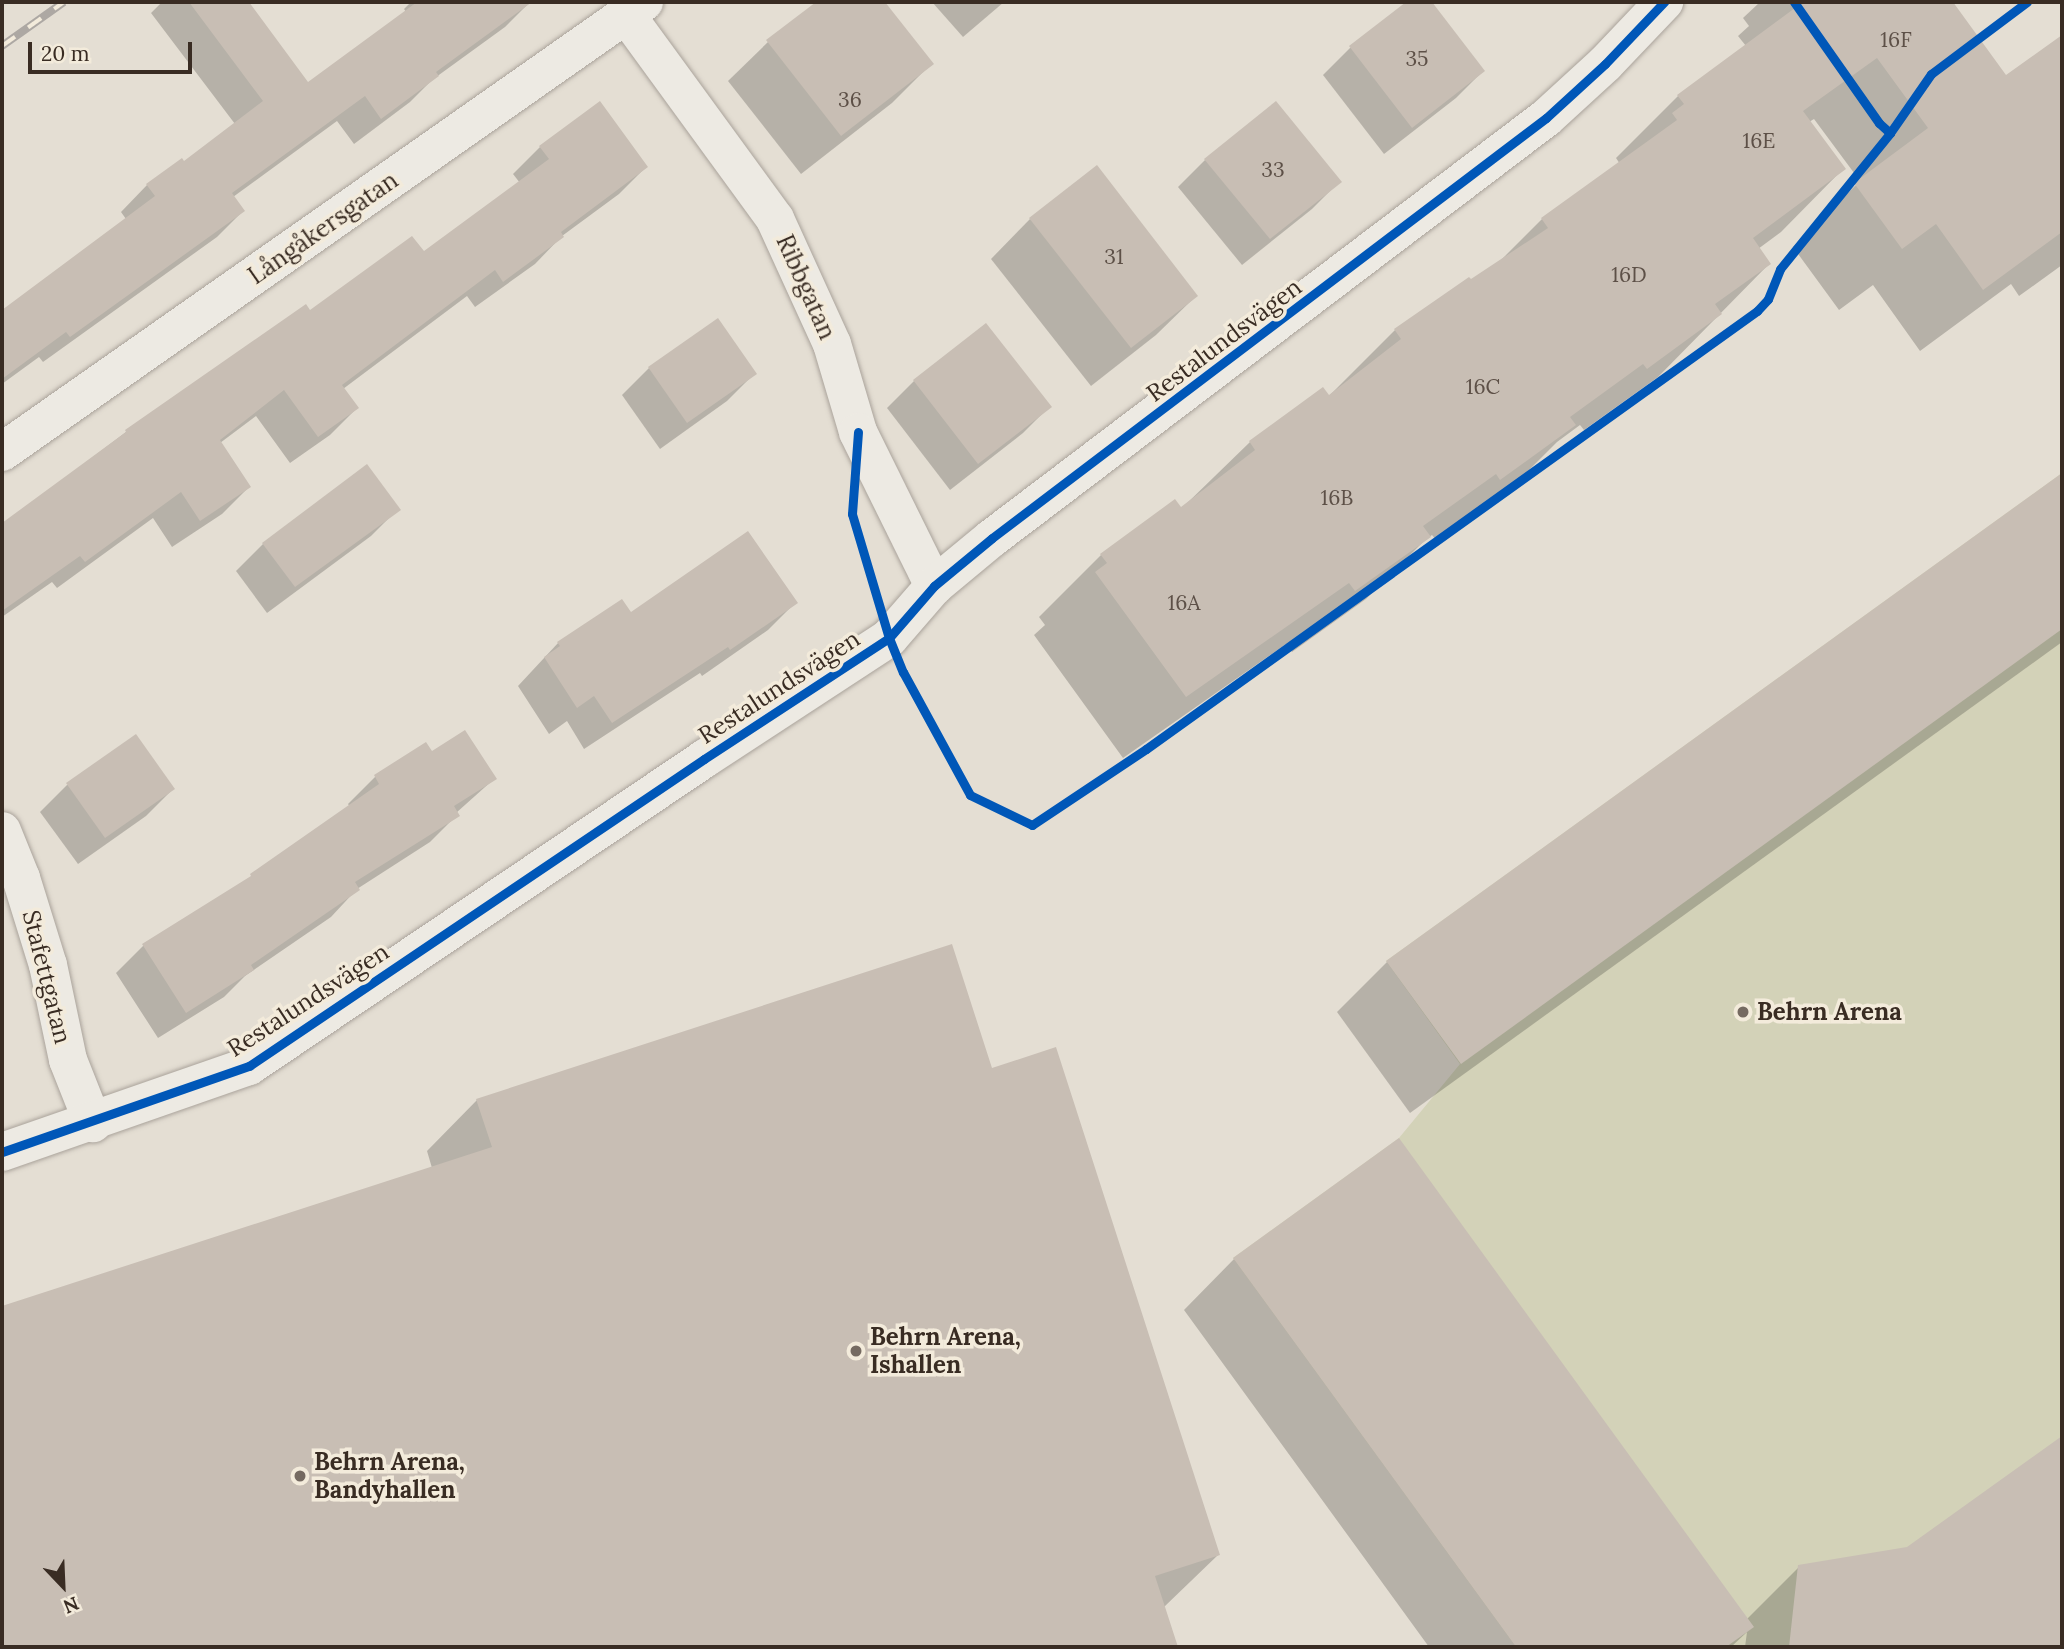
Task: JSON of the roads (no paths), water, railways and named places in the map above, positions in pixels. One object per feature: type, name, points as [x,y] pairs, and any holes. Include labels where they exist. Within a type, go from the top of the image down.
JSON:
[{"type":"street","name":"Restalundsvägen","points":[[2,1152],[93,1123],[249,1066],[704,759],[889,638],[933,586],[992,538],[1546,118],[1605,64],[1664,2]]},
{"type":"street","name":"Ribbgatan","points":[[635,9],[775,219],[832,344],[858,432],[933,586]]},
{"type":"street","name":"Långåkersgatan","points":[[2,452],[635,9]]},
{"type":"street","name":"Stafettgatan","points":[[2,831],[21,878],[48,964],[68,1059],[93,1123]]},
{"type":"railway","points":[[2,46],[64,2]]},
{"type":"place","name":"Behrn Arena","points":[[1743,1012]]},
{"type":"place","name":"Behrn Arena, Ishallen","points":[[856,1351]]},
{"type":"place","name":"Behrn Arena, Bandyhallen","points":[[300,1476]]}]
